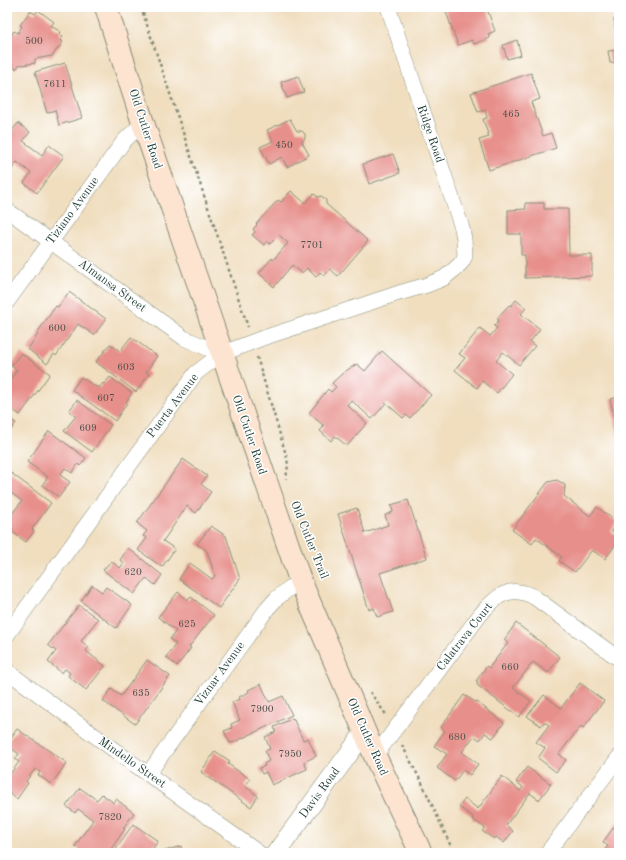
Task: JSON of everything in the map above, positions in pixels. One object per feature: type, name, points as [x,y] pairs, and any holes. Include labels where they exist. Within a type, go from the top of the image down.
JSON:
[{"type":"main road","name":"Old Cutler Road","points":[[106,7],[143,123],[221,354],[300,580],[364,733],[420,853]]},
{"type":"street","name":"Ridge Road","points":[[388,7],[462,228],[465,248],[465,256],[462,262]]},
{"type":"street","name":"Tiziano Avenue","points":[[7,302],[124,141],[143,123]]},
{"type":"street","name":"Almansa Street","points":[[7,210],[184,338],[221,354]]},
{"type":"street","name":"Puerta Avenue","points":[[7,635],[196,373],[221,354],[260,339],[427,285],[451,273],[462,262]]},
{"type":"street","name":"Viznar Avenue","points":[[148,774],[267,609],[277,598],[300,580]]},
{"type":"street","name":"Calatrava Court","points":[[375,756],[480,614],[493,600],[506,592],[518,591],[534,597],[619,659]]},
{"type":"street","name":"Mindello Street","points":[[7,671],[259,853]]},
{"type":"street","name":"Davis Road","points":[[276,853],[364,733]]},
{"type":"street","points":[[547,853],[619,757]]},
{"type":"path","points":[[141,7],[250,333]]},
{"type":"path","points":[[255,351],[288,458],[286,482]]},
{"type":"path","points":[[366,687],[388,717]]},
{"type":"path","points":[[402,744],[454,853]]},
{"type":"building","points":[[451,7],[493,7],[487,9],[495,31],[488,34],[490,38],[474,44],[472,40],[458,45],[445,9]]},
{"type":"building","points":[[38,10],[54,22],[51,26],[61,32],[59,34],[63,37],[60,40],[63,42],[52,56],[35,59],[35,63],[20,64],[16,69],[12,66],[7,73],[7,42],[14,31],[18,33],[22,26],[20,25],[30,11],[35,14]]},
{"type":"building","points":[[619,18],[619,62],[610,63],[608,51],[618,50],[614,19]]},
{"type":"building","points":[[517,40],[521,55],[507,59],[503,45]]},
{"type":"building","points":[[65,63],[82,118],[59,125],[55,110],[47,113],[35,72]]},
{"type":"building","points":[[531,73],[540,99],[531,102],[543,136],[551,133],[556,148],[489,170],[479,140],[489,137],[483,119],[487,118],[485,110],[478,112],[471,93]]},
{"type":"building","points":[[298,76],[304,92],[287,98],[281,82]]},
{"type":"building","points":[[290,119],[297,131],[302,131],[305,134],[305,138],[302,142],[309,155],[287,167],[282,157],[269,164],[260,147],[273,141],[267,130]]},
{"type":"building","points":[[18,123],[30,132],[23,141],[42,155],[49,145],[64,156],[37,193],[24,183],[31,173],[17,162],[9,173],[7,172],[7,137]]},
{"type":"building","points":[[393,154],[400,173],[369,184],[363,164]]},
{"type":"building","points":[[291,191],[305,203],[314,194],[318,197],[321,196],[326,200],[326,204],[368,241],[338,276],[330,269],[324,276],[320,272],[316,277],[307,268],[302,273],[292,265],[274,287],[259,273],[288,243],[279,235],[270,244],[267,241],[264,245],[252,235],[255,232],[253,229],[278,200],[281,202]]},
{"type":"building","points":[[525,203],[544,203],[544,209],[568,209],[569,255],[592,255],[592,276],[525,278],[525,255],[521,255],[521,234],[508,234],[508,210],[526,209]]},
{"type":"building","points":[[69,292],[106,319],[94,335],[78,324],[56,356],[54,354],[47,364],[28,349],[56,306],[58,307]]},
{"type":"building","points":[[516,300],[526,308],[521,314],[540,329],[530,342],[535,346],[519,365],[503,352],[496,361],[512,374],[497,393],[482,381],[477,388],[455,370],[465,358],[459,354],[480,328],[490,336],[497,328],[494,326],[499,320],[497,318]]},
{"type":"building","points":[[131,337],[157,356],[146,372],[149,374],[136,392],[96,362],[110,344],[120,351]]},
{"type":"building","points":[[382,351],[431,395],[410,418],[406,415],[403,418],[386,403],[372,419],[351,400],[347,405],[367,423],[347,446],[335,436],[331,441],[320,431],[324,426],[309,413],[328,389],[331,392],[336,387],[332,383],[344,372],[357,364],[365,371]]},
{"type":"building","points":[[21,353],[50,374],[20,415],[7,406],[7,384],[17,370],[11,366]]},
{"type":"building","points":[[81,377],[99,388],[110,377],[132,393],[115,421],[72,390]]},
{"type":"building","points":[[619,397],[619,435],[618,435],[610,399]]},
{"type":"building","points":[[77,400],[111,425],[92,452],[64,431],[76,416],[69,411]]},
{"type":"building","points":[[7,417],[16,423],[7,435]]},
{"type":"building","points":[[49,431],[86,458],[80,466],[78,464],[72,473],[65,468],[60,475],[70,482],[59,497],[42,485],[48,477],[27,462]]},
{"type":"building","points":[[183,459],[207,476],[201,484],[211,492],[196,513],[187,506],[163,541],[175,549],[162,567],[138,550],[147,538],[143,536],[147,531],[137,523]]},
{"type":"building","points":[[11,473],[51,503],[32,529],[34,531],[26,542],[7,528],[7,512],[11,515],[22,501],[7,490],[7,478]]},
{"type":"building","points":[[557,480],[565,485],[564,496],[590,516],[597,507],[617,522],[611,531],[619,537],[619,540],[605,559],[592,550],[575,572],[559,561],[562,557],[536,538],[532,544],[512,530],[548,482]]},
{"type":"building","points":[[408,500],[427,558],[380,573],[393,612],[377,617],[374,608],[369,610],[338,514],[357,508],[365,533],[388,525],[385,515],[393,512],[391,505]]},
{"type":"building","points":[[211,526],[226,536],[240,579],[219,608],[179,579],[190,563],[212,579],[215,576],[207,551],[197,544]]},
{"type":"building","points":[[128,548],[162,575],[155,585],[146,578],[134,594],[103,570],[111,561],[120,568],[124,563],[120,560]]},
{"type":"building","points":[[92,585],[102,592],[106,587],[132,605],[116,628],[81,601]]},
{"type":"building","points":[[178,592],[188,600],[191,597],[214,615],[189,647],[191,648],[177,666],[166,657],[176,644],[170,639],[176,631],[158,617]]},
{"type":"building","points":[[79,605],[98,619],[81,641],[89,647],[86,651],[105,666],[86,690],[68,676],[70,673],[65,669],[62,673],[48,662],[56,651],[48,645]]},
{"type":"building","points":[[516,623],[560,657],[548,673],[533,662],[513,688],[531,701],[519,717],[477,685],[478,682],[476,681],[487,666],[489,668],[508,643],[504,640]]},
{"type":"building","points":[[147,660],[170,676],[135,724],[103,701],[111,689],[121,696]]},
{"type":"building","points":[[580,683],[604,701],[583,728],[581,726],[559,754],[566,760],[556,772],[538,758],[545,748],[536,742],[549,725],[544,722],[541,726],[527,716],[544,695],[561,708]]},
{"type":"building","points":[[261,684],[269,702],[283,696],[292,715],[230,743],[224,731],[232,728],[231,724],[240,720],[232,702],[240,699],[239,697],[249,692],[248,690]]},
{"type":"building","points":[[464,695],[475,702],[476,701],[504,723],[493,738],[485,733],[480,740],[474,736],[462,752],[478,764],[470,775],[463,770],[455,781],[437,768],[447,754],[434,746],[445,731],[441,727]]},
{"type":"building","points":[[293,718],[303,740],[308,738],[316,756],[304,762],[307,769],[272,785],[266,772],[262,774],[259,768],[265,766],[264,764],[269,761],[265,751],[270,749],[265,737],[276,732],[274,727]]},
{"type":"building","points":[[17,729],[67,763],[51,784],[38,775],[40,772],[35,769],[26,781],[28,783],[17,799],[7,792],[7,778],[19,762],[15,759],[19,754],[7,745],[7,743]]},
{"type":"building","points":[[215,751],[230,761],[228,764],[250,779],[245,786],[258,796],[251,807],[201,772]]},
{"type":"building","points":[[527,767],[551,784],[539,800],[530,793],[506,825],[513,831],[504,843],[496,837],[494,839],[482,831],[485,828],[459,807],[465,799],[478,809],[502,776],[520,791],[523,787],[516,782]]},
{"type":"building","points":[[80,788],[97,800],[102,794],[114,803],[116,799],[134,813],[108,853],[85,853],[75,846],[93,820],[78,809],[75,813],[66,806]]},
{"type":"building","points":[[619,820],[619,853],[602,853],[608,846],[603,842]]},
{"type":"building","points":[[133,824],[158,841],[150,853],[142,853],[138,850],[135,853],[113,853]]},
{"type":"building","points":[[181,846],[183,853],[158,853]]}]
